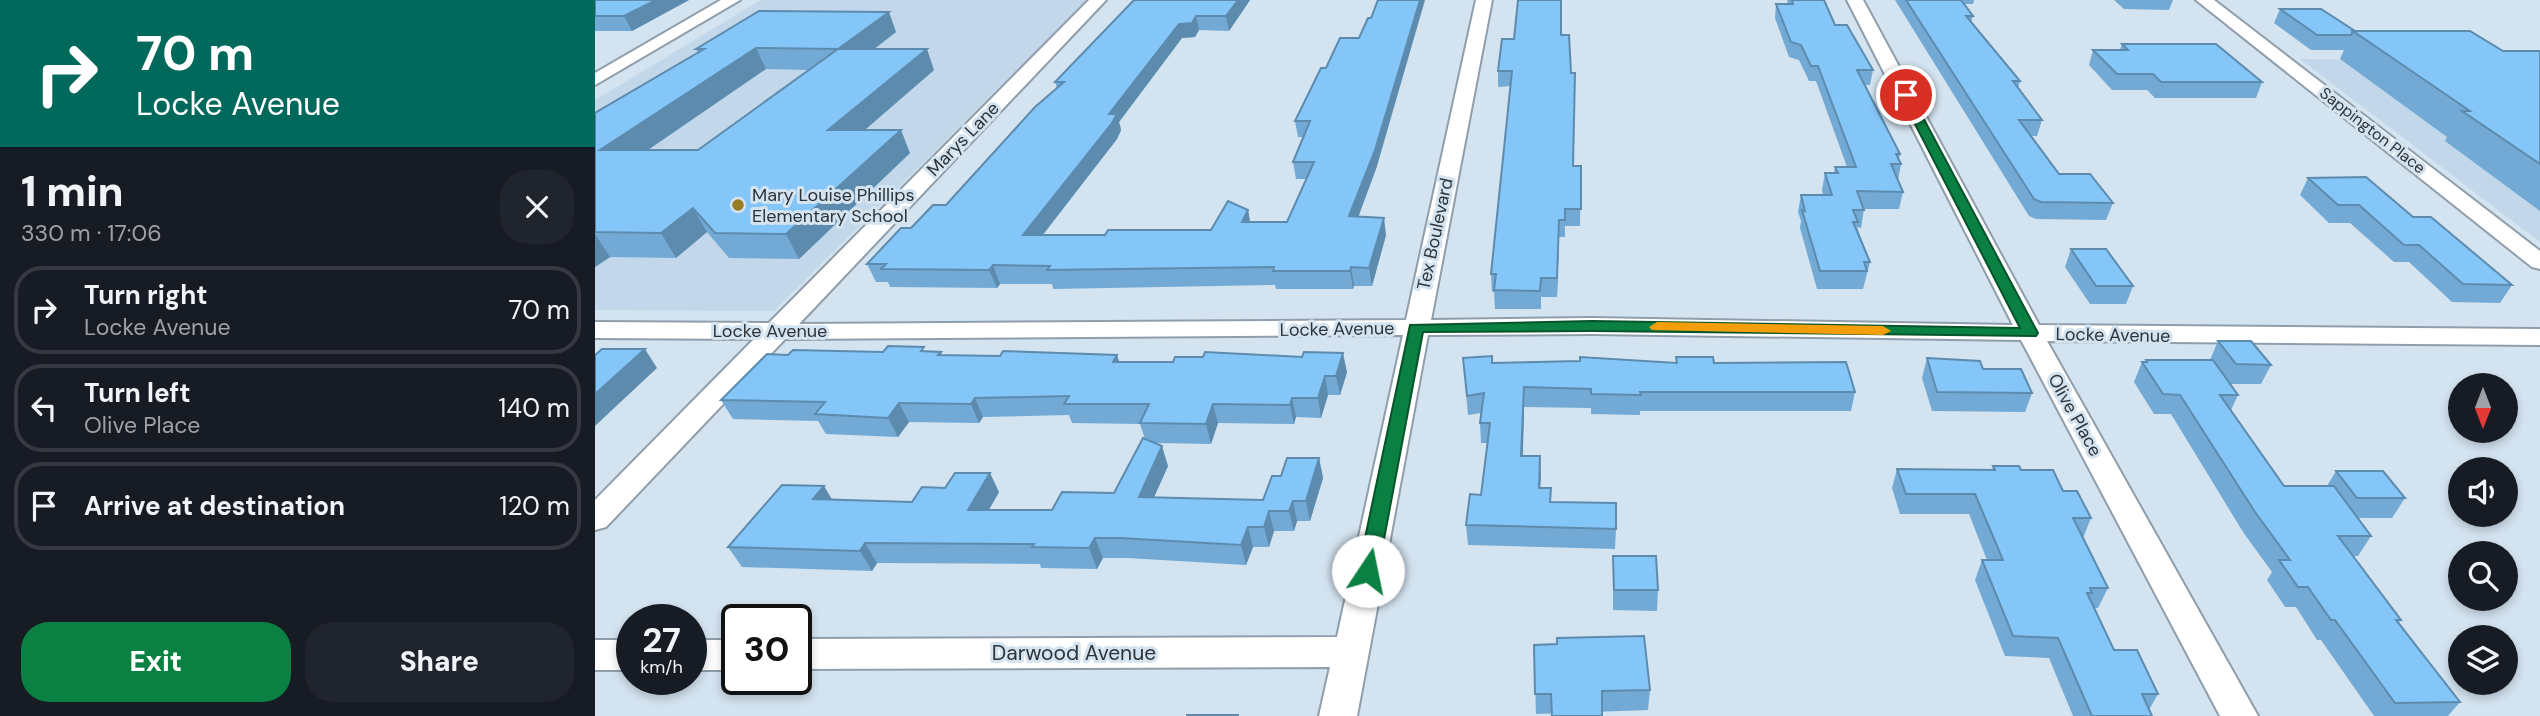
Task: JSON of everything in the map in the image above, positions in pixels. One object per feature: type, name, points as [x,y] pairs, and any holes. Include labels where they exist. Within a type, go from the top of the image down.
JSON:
[{"type":"street","points":[[595,80],[732,0]]},
{"type":"street","name":"Marys Lane","points":[[595,519],[1098,0]]},
{"type":"street","name":"Tex Boulevard","points":[[1338,716],[1484,0]]},
{"type":"street","name":"Olive Place","points":[[1855,0],[2030,333],[2239,716]]},
{"type":"street","name":"Sappington Place","points":[[2204,0],[2540,262]]},
{"type":"street","name":"Locke Avenue","points":[[595,330],[1592,326],[2540,337]]},
{"type":"street","name":"Darwood Avenue","points":[[812,654],[1352,652]]},
{"type":"street","points":[[595,655],[616,655]]},
{"type":"shaded area","name":"Mary Louise Phillips Elementary School","points":[[761,0],[1087,0],[774,311],[595,310],[595,100]]},
{"type":"shaded area","points":[[2300,59],[2540,61],[2540,242]]},
{"type":"building","points":[[595,0],[656,0],[624,16],[595,16]]},
{"type":"building","points":[[1134,0],[1238,0],[1226,16],[1196,16],[1192,23],[1179,24],[1109,114],[1117,114],[1112,123],[1023,235],[1105,235],[1108,230],[1211,230],[1228,201],[1248,210],[1242,222],[1287,222],[1314,162],[1293,162],[1310,121],[1295,121],[1321,68],[1326,68],[1340,38],[1359,38],[1378,0],[1420,0],[1375,150],[1349,216],[1384,218],[1369,268],[1351,267],[1350,271],[1273,271],[1274,267],[1047,270],[1050,266],[993,265],[989,270],[881,269],[886,264],[867,264],[901,228],[911,228],[933,205],[946,205],[1035,107],[1064,82],[1055,82]]},
{"type":"building","points":[[1518,0],[1561,0],[1561,35],[1569,35],[1571,73],[1575,73],[1573,166],[1581,166],[1581,209],[1565,209],[1565,220],[1559,220],[1557,278],[1541,278],[1540,291],[1494,290],[1496,274],[1491,274],[1512,71],[1498,71],[1502,39],[1514,39]]},
{"type":"building","points":[[1792,0],[1824,0],[1835,25],[1847,25],[1873,70],[1857,70],[1900,154],[1896,154],[1901,164],[1891,164],[1903,192],[1857,191],[1864,210],[1853,210],[1858,222],[1853,222],[1870,262],[1864,262],[1867,271],[1820,271],[1802,210],[1805,211],[1801,195],[1832,195],[1825,173],[1838,173],[1835,167],[1856,167],[1818,66],[1811,66],[1801,45],[1791,42],[1776,4],[1793,4]]},
{"type":"building","points":[[1906,0],[1961,0],[1973,16],[1966,16],[2020,81],[2013,81],[2042,120],[2019,120],[2059,174],[2090,174],[2113,203],[2041,202],[2034,199]]},
{"type":"building","points":[[2280,9],[2321,9],[2355,31],[2351,35],[2317,35]]},
{"type":"building","points":[[759,11],[889,12],[838,49],[927,49],[828,130],[901,130],[786,234],[715,233],[693,208],[661,233],[595,232],[595,113],[704,49],[696,49]],"holes":[[[756,48],[838,49],[698,150],[600,150]]]},
{"type":"building","points":[[2353,31],[2470,31],[2503,51],[2540,51],[2540,164],[2462,111],[2470,111]]},
{"type":"building","points":[[2122,44],[2216,44],[2262,82],[2161,82],[2153,74],[2117,74],[2093,50],[2128,50]]},
{"type":"building","points":[[2366,177],[2413,217],[2431,217],[2512,285],[2463,284],[2419,245],[2404,245],[2359,205],[2338,205],[2308,178]]},
{"type":"building","points":[[2071,249],[2106,249],[2133,286],[2096,286]]},
{"type":"building","points":[[2218,341],[2251,341],[2271,365],[2236,364]]},
{"type":"building","points":[[888,346],[924,347],[921,351],[941,352],[938,355],[1000,356],[1003,351],[1117,355],[1113,362],[1173,362],[1175,357],[1203,357],[1205,352],[1302,357],[1304,352],[1343,353],[1336,376],[1325,376],[1318,398],[1292,398],[1290,405],[1213,404],[1206,424],[1140,423],[1149,404],[1064,404],[1069,396],[975,398],[971,404],[899,403],[888,418],[815,414],[825,402],[721,400],[767,354],[788,355],[793,350],[883,352]]},
{"type":"building","points":[[602,349],[645,349],[595,394],[595,355]]},
{"type":"building","points":[[1492,356],[1492,363],[1580,361],[1580,357],[1677,363],[1676,357],[1713,357],[1714,363],[1846,362],[1855,392],[1640,392],[1641,395],[1591,394],[1591,389],[1524,387],[1521,456],[1540,456],[1539,488],[1551,488],[1550,502],[1616,503],[1616,529],[1466,525],[1470,494],[1481,495],[1490,423],[1480,423],[1484,393],[1467,396],[1463,358]]},
{"type":"building","points":[[1927,358],[1980,361],[1983,369],[2021,369],[2032,393],[1937,392]]},
{"type":"building","points":[[2146,360],[2213,360],[2238,395],[2220,395],[2284,486],[2334,486],[2371,536],[2338,536],[2401,620],[2396,620],[2448,687],[2448,695],[2455,695],[2460,702],[2395,703],[2308,587],[2298,587],[2279,560],[2290,560],[2255,512],[2180,395],[2163,394],[2142,362],[2147,362]]},
{"type":"building","points":[[1143,438],[1162,446],[1139,497],[1263,500],[1272,476],[1281,476],[1287,458],[1319,458],[1306,501],[1293,501],[1289,511],[1269,511],[1264,527],[1248,527],[1241,545],[1095,538],[1089,548],[1032,547],[1034,544],[865,543],[860,551],[728,547],[782,485],[824,486],[813,499],[912,502],[922,487],[945,488],[955,473],[990,473],[968,510],[1052,510],[1062,492],[1114,493]]},
{"type":"building","points":[[1993,466],[2019,466],[2021,470],[2053,470],[2063,491],[2077,491],[2091,518],[2073,518],[2108,588],[2090,588],[2092,593],[2087,593],[2114,650],[2137,650],[2158,694],[2142,694],[2152,716],[2092,716],[2058,638],[2013,636],[1982,560],[2003,560],[1975,494],[1906,494],[1897,469],[1995,470]]},
{"type":"building","points":[[2336,471],[2383,471],[2405,498],[2357,498]]},
{"type":"building","points":[[1613,556],[1656,556],[1658,590],[1614,590]]},
{"type":"building","points":[[1644,636],[1650,690],[1602,691],[1602,716],[1552,716],[1551,694],[1535,694],[1534,645],[1557,644],[1557,638]]},
{"type":"slow traffic","points":[[1657,327],[1883,331]]},
{"type":"place","name":"Mary Louise Phillips Elementary School","points":[[738,205]]},
{"type":"route","points":[[1368,571],[1416,328],[1592,326],[2030,333],[1906,95]]}]
